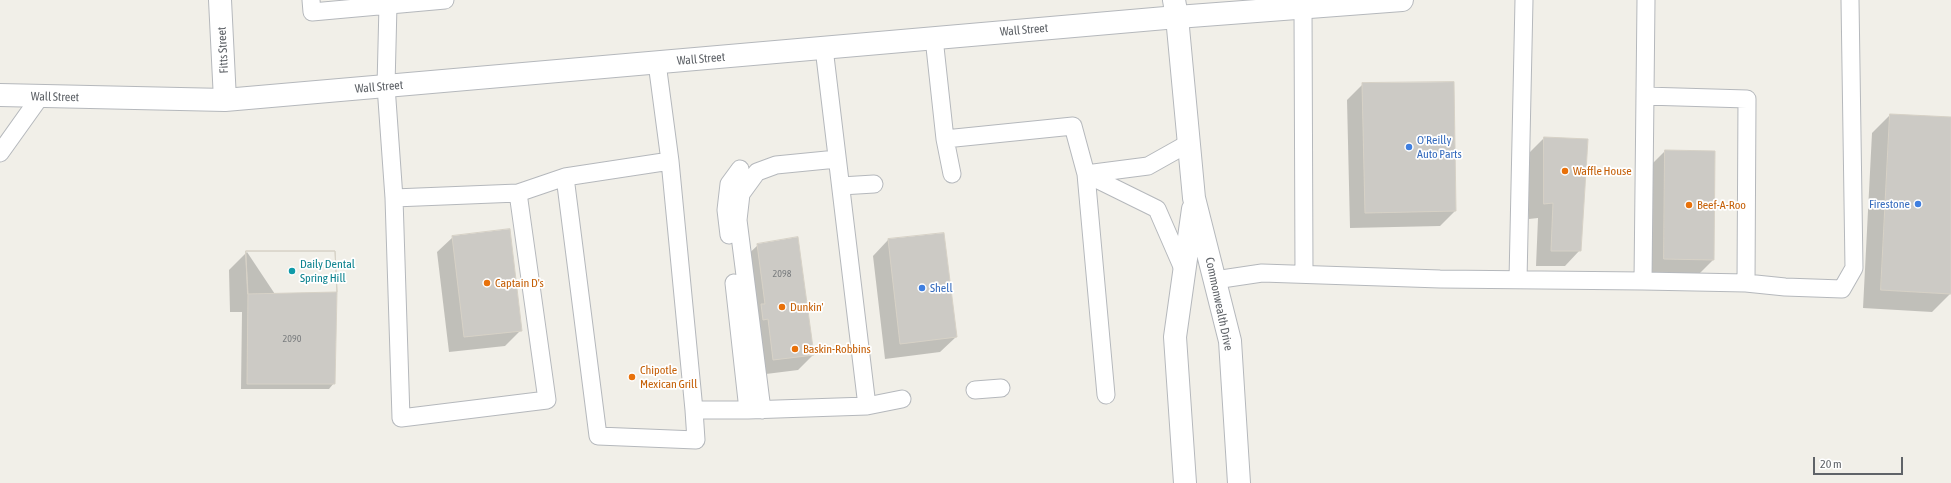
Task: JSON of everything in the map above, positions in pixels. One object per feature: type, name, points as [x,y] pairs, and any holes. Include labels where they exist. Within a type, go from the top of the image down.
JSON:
[{"type":"street","name":"Fitts Street","points":[[220,0],[225,100]]},
{"type":"street","name":"Wall Street","points":[[0,95],[225,100],[934,38],[1175,8],[1303,7],[1402,0]]},
{"type":"street","name":"Commonwealth Drive","points":[[1175,8],[1194,198],[1230,341],[1239,483]]},
{"type":"street","name":"Commonwealth Drive","points":[[1185,483],[1175,336],[1194,198]]},
{"type":"lane","points":[[311,0],[312,12],[445,0]]},
{"type":"lane","points":[[1518,280],[1524,0]]},
{"type":"lane","points":[[1643,281],[1646,0]]},
{"type":"lane","points":[[1215,280],[1262,273],[1518,280],[1746,282],[1785,287],[1842,289],[1854,268],[1850,0]]},
{"type":"lane","points":[[388,5],[386,86],[394,198],[401,418],[547,400],[518,193]]},
{"type":"lane","points":[[1303,7],[1304,274]]},
{"type":"lane","points":[[934,38],[945,139],[952,174]]},
{"type":"lane","points":[[824,48],[867,406]]},
{"type":"lane","points":[[565,177],[598,436],[696,440],[670,161],[657,63]]},
{"type":"lane","points":[[1645,96],[1746,99],[1746,282]]},
{"type":"lane","points":[[0,153],[40,97]]},
{"type":"lane","points":[[945,139],[1074,126],[1086,174],[1106,395]]},
{"type":"lane","points":[[1086,174],[1148,166],[1189,143]]},
{"type":"lane","points":[[806,151],[837,154]]},
{"type":"lane","points":[[755,410],[738,220],[741,194],[757,172],[776,166],[837,154]]},
{"type":"lane","points":[[394,198],[518,193],[565,177],[670,161]]},
{"type":"lane","points":[[740,169],[730,184],[726,210],[755,410]]},
{"type":"lane","points":[[1086,174],[1157,209],[1184,271]]},
{"type":"lane","points":[[840,186],[874,184]]},
{"type":"lane","points":[[975,390],[1001,388]]},
{"type":"lane","points":[[694,410],[755,410],[867,406],[902,399]]},
{"type":"building","name":"O'Reilly Auto Parts","points":[[1454,82],[1456,211],[1365,213],[1362,83]]},
{"type":"building","name":"Firestone","points":[[1890,114],[1951,117],[1951,294],[1881,290]]},
{"type":"building","name":"Waffle House","points":[[1544,137],[1588,139],[1581,251],[1551,251],[1553,203],[1544,204]]},
{"type":"building","name":"Beef-A-Roo","points":[[1665,150],[1715,151],[1714,260],[1664,259]]},
{"type":"building","name":"Captain D's","points":[[510,229],[522,331],[464,337],[452,236]]},
{"type":"building","name":"Shell","points":[[944,233],[957,337],[900,344],[888,239]]},
{"type":"building","points":[[798,237],[814,355],[773,360],[768,319],[763,320],[761,304],[765,304],[757,244]]},
{"type":"building","points":[[246,251],[335,251],[337,292],[335,384],[247,384],[248,294]]},
{"type":"building","name":"Daily Dental Spring Hill","points":[[246,251],[335,251],[337,292],[248,294]]},
{"type":"place","name":"O'Reilly Auto Parts","points":[[1409,147]]},
{"type":"place","name":"Waffle House","points":[[1565,171]]},
{"type":"place","name":"Firestone","points":[[1918,204]]},
{"type":"place","name":"Beef-A-Roo","points":[[1689,205]]},
{"type":"place","name":"Daily Dental Spring Hill","points":[[292,271]]},
{"type":"place","name":"Captain D's","points":[[487,283]]},
{"type":"place","name":"Shell","points":[[922,288]]},
{"type":"place","name":"Dunkin'","points":[[782,307]]},
{"type":"place","name":"Baskin-Robbins","points":[[795,349]]},
{"type":"place","name":"Chipotle Mexican Grill","points":[[632,377]]}]
